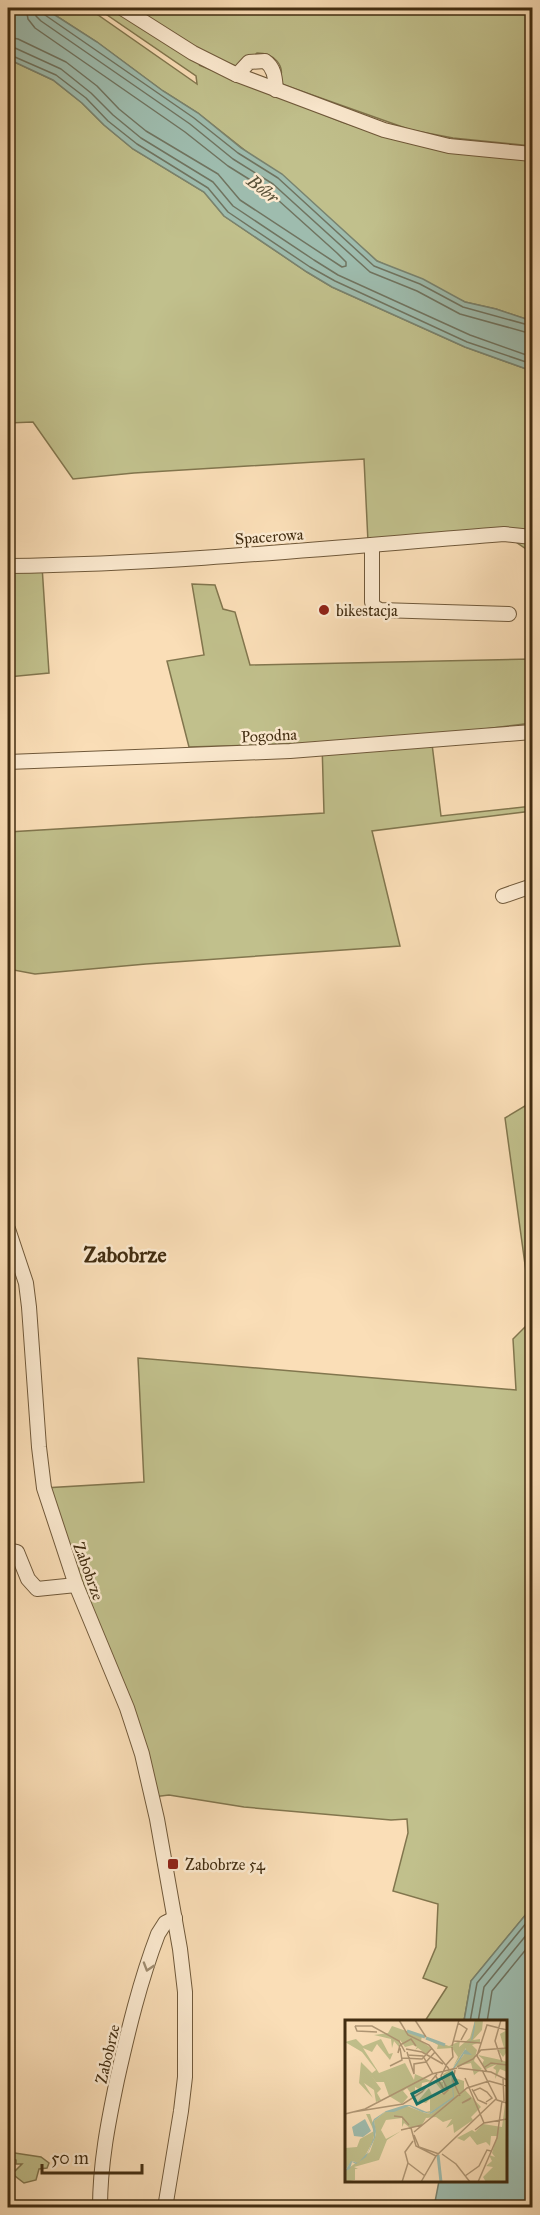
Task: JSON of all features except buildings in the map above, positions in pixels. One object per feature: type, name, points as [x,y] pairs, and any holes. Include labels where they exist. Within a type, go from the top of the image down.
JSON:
[{"type":"street","points":[[122,8],[193,53],[237,75],[384,130],[449,146],[532,154]]},
{"type":"street","points":[[237,75],[249,62],[265,61],[270,65],[275,77],[276,90]]},
{"type":"street","name":"Spacerowa","points":[[8,566],[188,559],[504,534],[532,537]]},
{"type":"street","points":[[372,545],[372,602],[374,607],[380,610],[508,614]]},
{"type":"street","name":"Pogodna","points":[[8,762],[290,750],[532,732]]},
{"type":"street","points":[[503,896],[532,886]]},
{"type":"street","name":"Zabobrze","points":[[8,1229],[26,1283],[42,1475],[61,1544],[127,1708],[142,1754],[175,1918],[185,1992],[185,2077],[182,2111],[165,2208]]},
{"type":"street","points":[[12,1551],[28,1579],[38,1589],[76,1585]]},
{"type":"street","name":"Zabobrze","points":[[100,2208],[103,2152],[130,2024],[158,1934],[165,1923],[175,1918]]},
{"type":"shaded area","points":[[44,8],[88,8],[197,84],[196,76],[97,8],[113,8],[203,65],[199,65],[342,122],[372,132],[532,154],[532,321],[465,302],[377,261],[320,210],[198,113]]},
{"type":"shaded area","points":[[129,8],[532,8],[532,146],[453,138],[411,130],[284,85],[279,82],[280,65],[268,55],[257,53],[240,68],[194,48]]},
{"type":"shaded area","points":[[8,59],[53,80],[133,149],[204,192],[224,216],[332,287],[465,347],[532,371],[532,553],[504,534],[368,542],[364,459],[134,473],[73,479],[33,422],[8,423]]},
{"type":"shaded area","points":[[8,566],[42,566],[49,673],[8,677]]},
{"type":"shaded area","points":[[192,584],[215,585],[223,609],[235,612],[250,665],[531,659],[532,723],[431,736],[441,816],[532,806],[532,811],[372,831],[400,946],[35,974],[8,969],[8,832],[324,813],[322,743],[189,747],[167,661],[204,655]]},
{"type":"shaded area","points":[[532,1092],[532,1307],[505,1118],[525,1106]]},
{"type":"shaded area","points":[[532,1307],[532,1907],[471,1981],[464,2020],[426,2020],[447,1987],[423,1978],[436,1947],[438,1904],[393,1891],[408,1833],[407,1819],[391,1820],[244,1807],[169,1795],[153,1797],[44,1488],[144,1482],[138,1358],[516,1390],[513,1339],[530,1322]]},
{"type":"shaded area","points":[[8,2152],[41,2157],[49,2163],[47,2168],[39,2169],[36,2180],[24,2183],[15,2176],[14,2172],[22,2164],[16,2164],[16,2160],[8,2158]]},
{"type":"water","name":"Bóbr","points":[[8,8],[44,8],[97,42],[163,91],[198,113],[241,148],[282,174],[377,261],[423,279],[465,302],[532,321],[532,371],[465,347],[332,287],[224,216],[204,192],[133,149],[53,80],[8,59]]},
{"type":"water","points":[[532,1907],[532,2207],[434,2207],[439,2182],[507,2182],[507,2020],[464,2020],[471,1981]]},
{"type":"place","name":"bikestacja","points":[[324,610]]},
{"type":"place","name":"Zabobrze 54","points":[[173,1864]]},
{"type":"district","name":"Zabobrze","points":[[125,1254]]}]
